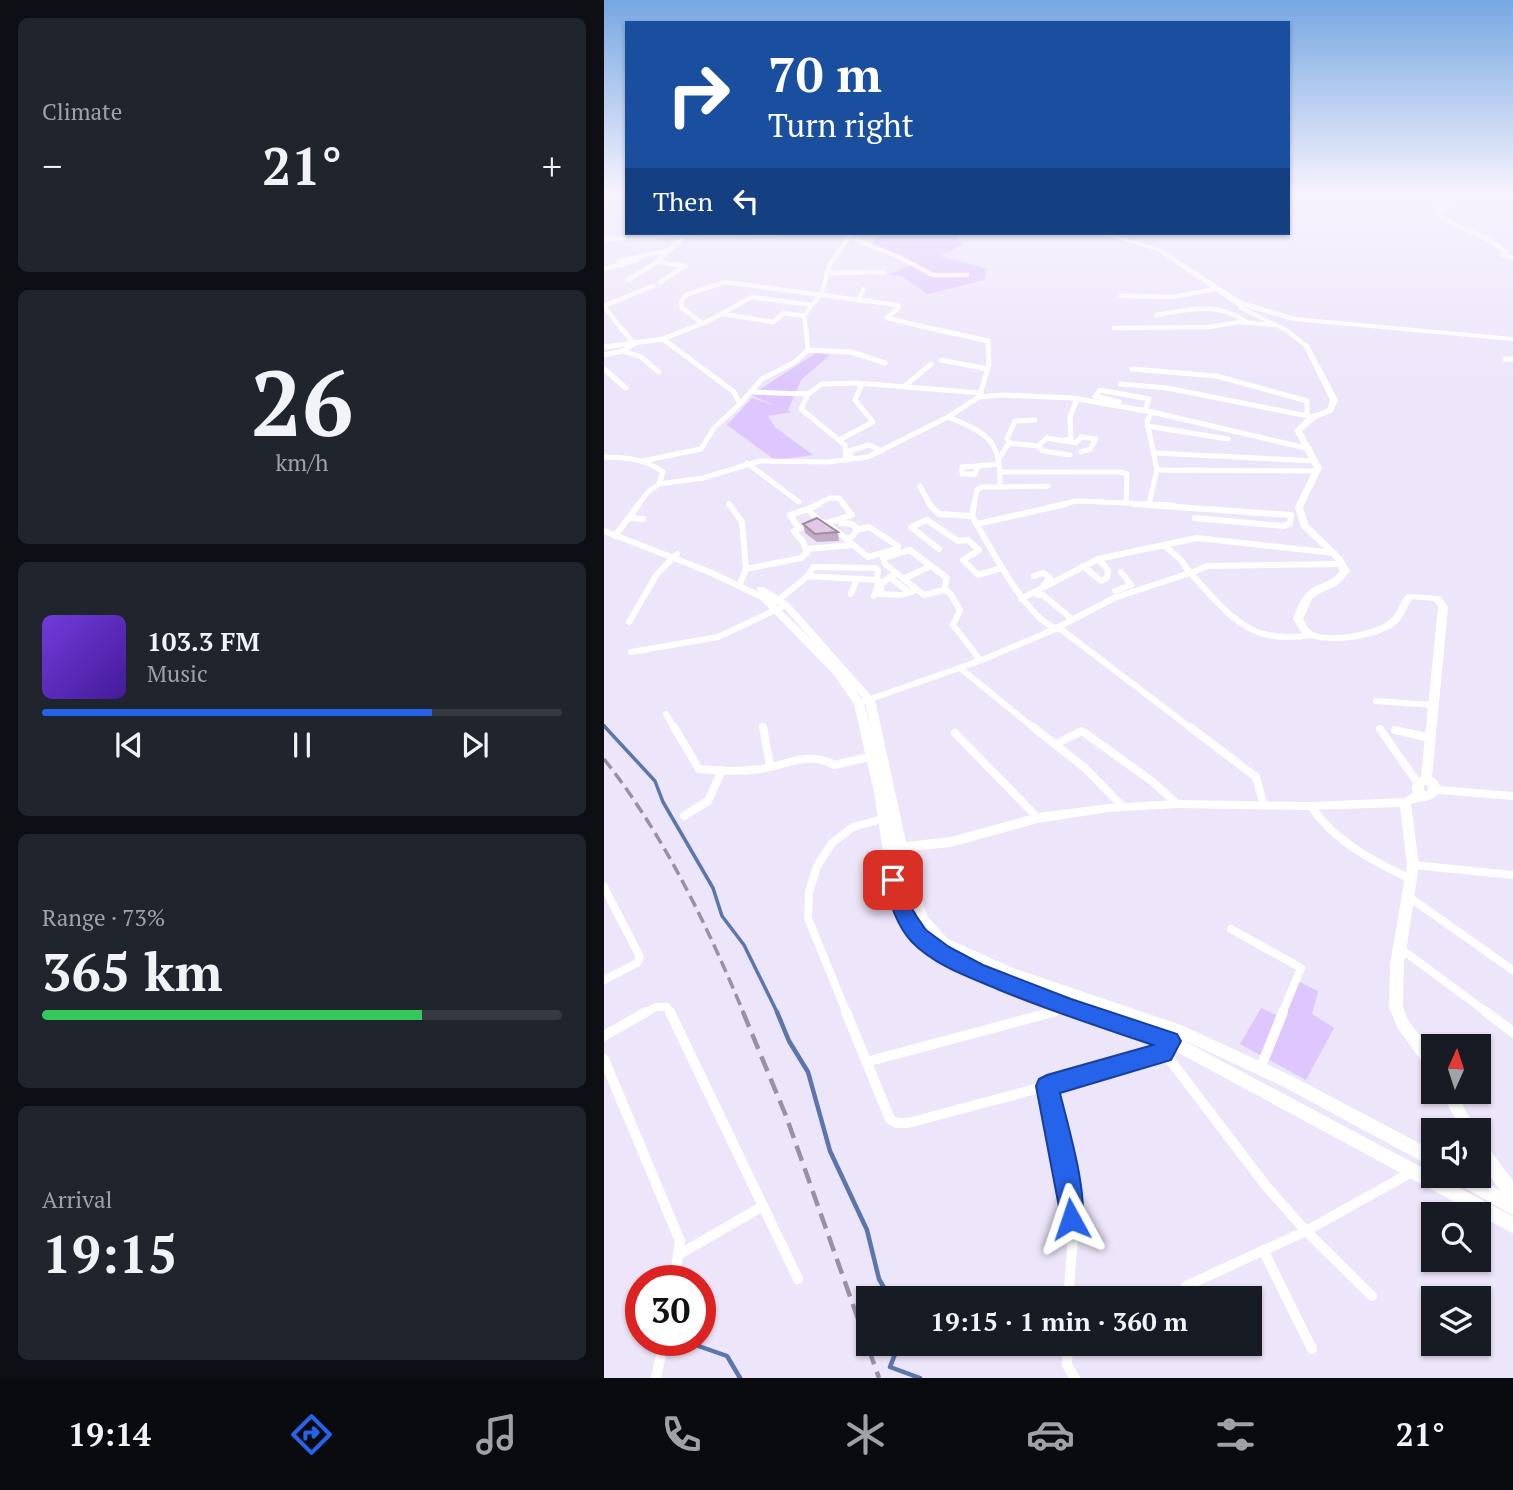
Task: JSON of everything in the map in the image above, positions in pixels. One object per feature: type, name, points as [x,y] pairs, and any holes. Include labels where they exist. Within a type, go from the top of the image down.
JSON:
[{"type":"main road","points":[[1169,257],[1239,303],[1296,319],[1513,339]]},
{"type":"street","points":[[604,269],[641,257]]},
{"type":"street","points":[[628,280],[662,257]]},
{"type":"street","points":[[808,351],[804,316],[818,295],[826,273],[836,257]]},
{"type":"street","points":[[900,257],[933,275],[967,275]]},
{"type":"street","points":[[657,262],[684,266],[660,282]]},
{"type":"street","points":[[826,273],[884,272]]},
{"type":"street","points":[[612,533],[628,518],[648,492],[659,484],[703,478],[748,463],[848,460],[868,457],[882,451],[948,417],[980,395],[988,369],[986,337],[888,319],[899,306],[718,282],[686,295],[681,302],[682,308],[702,323]]},
{"type":"street","points":[[634,344],[604,306],[653,286]]},
{"type":"street","points":[[858,300],[864,289]]},
{"type":"street","points":[[1121,296],[1173,297],[1215,289]]},
{"type":"street","points":[[604,347],[663,339],[702,323],[752,297],[811,304]]},
{"type":"street","points":[[1120,384],[1169,389],[1310,416],[1330,410],[1334,400],[1307,346],[1275,325],[1241,308],[1239,303]]},
{"type":"street","points":[[1157,315],[1214,306],[1227,309],[1247,322]]},
{"type":"street","points":[[721,314],[773,322],[784,313],[804,316]]},
{"type":"street","points":[[1114,328],[1200,328],[1247,322],[1275,325]]},
{"type":"street","points":[[663,339],[734,392],[740,404]]},
{"type":"street","points":[[604,355],[623,351],[634,344]]},
{"type":"street","points":[[623,351],[641,357],[659,372]]},
{"type":"street","points":[[642,461],[701,449],[714,428],[762,379],[795,362],[808,351],[851,352],[885,363]]},
{"type":"street","points":[[1505,359],[1513,359]]},
{"type":"street","points":[[941,360],[988,369]]},
{"type":"street","points":[[903,387],[913,382],[931,364]]},
{"type":"street","points":[[604,369],[626,388]]},
{"type":"street","points":[[1132,369],[1217,376],[1267,393],[1300,397],[1307,401],[1310,416]]},
{"type":"street","points":[[848,460],[845,444],[801,409],[808,394],[822,384],[862,384],[980,395],[1037,395],[1148,410]]},
{"type":"street","points":[[839,440],[873,422],[855,400],[862,384]]},
{"type":"street","points":[[1163,396],[1169,389]]},
{"type":"street","points":[[1149,504],[1157,470],[1147,426],[1148,410],[1149,399],[1100,390],[1095,396],[1148,410],[1310,449]]},
{"type":"street","points":[[751,392],[808,394]]},
{"type":"street","points":[[1048,437],[1071,439],[1070,417],[1077,399]]},
{"type":"street","points":[[1310,416],[1298,430],[1299,436],[1310,449],[1316,466],[1299,507],[1304,524],[1334,553],[1345,571],[1342,577],[1308,594],[1303,600],[1298,619],[1312,635]]},
{"type":"street","points":[[948,417],[987,433],[1000,466]]},
{"type":"street","points":[[1000,487],[1000,466],[1009,443],[1006,439],[1015,421],[1035,420]]},
{"type":"street","points":[[1147,426],[1228,439]]},
{"type":"street","points":[[1038,446],[1047,438],[1075,443],[1081,437],[1096,439],[1090,449],[1081,452]]},
{"type":"street","points":[[1009,443],[1038,446],[1043,451],[1070,455]]},
{"type":"street","points":[[848,460],[849,450],[866,445],[882,451]]},
{"type":"street","points":[[1154,453],[1316,466]]},
{"type":"street","points":[[604,457],[628,457],[642,461],[663,472],[659,484]]},
{"type":"street","points":[[748,463],[799,502]]},
{"type":"street","points":[[978,466],[1120,472],[1127,474],[1126,503]]},
{"type":"street","points":[[991,472],[1000,466]]},
{"type":"street","points":[[1157,470],[1316,466]]},
{"type":"street","points":[[920,486],[927,502],[939,514],[972,516]]},
{"type":"street","points":[[1048,486],[982,487],[977,490],[972,516],[1020,598],[1054,629],[1062,630],[1256,777],[1263,803]]},
{"type":"street","points":[[798,527],[790,515],[830,498],[839,498],[852,515],[829,525]]},
{"type":"street","points":[[977,524],[1067,502],[1149,504],[1291,515],[1290,523],[1284,526],[1195,518]]},
{"type":"street","points":[[729,504],[742,522],[746,569],[740,583]]},
{"type":"street","points":[[808,509],[868,557],[897,549],[898,546],[869,527],[856,530]]},
{"type":"street","points":[[628,518],[643,519]]},
{"type":"street","points":[[819,520],[798,527],[793,533],[807,551],[807,564],[851,564],[862,553]]},
{"type":"street","points":[[939,549],[911,527],[927,520],[958,541],[984,535]]},
{"type":"street","points":[[829,525],[846,522],[856,530]]},
{"type":"street","points":[[604,523],[612,533],[715,571],[778,605],[865,702],[895,848],[923,920],[943,943],[1073,1002],[1116,1016],[1170,1041],[1513,1226]]},
{"type":"street","points":[[846,540],[853,537],[856,530]]},
{"type":"street","points":[[1020,598],[1098,559],[1209,538],[1334,553]]},
{"type":"street","points":[[968,540],[979,550]]},
{"type":"street","points":[[746,569],[796,559],[807,551],[853,545]]},
{"type":"street","points":[[895,848],[951,842],[1038,818],[1123,807],[1263,803],[1311,806],[1405,802],[1422,785],[1430,738],[1443,617],[1443,607],[1437,598],[1410,596],[1391,624],[1376,630],[1338,637],[1312,635],[1298,639],[1271,639],[1258,636],[1230,615],[1165,546]]},
{"type":"street","points":[[991,547],[979,550],[963,560],[978,575],[1002,568]]},
{"type":"street","points":[[944,590],[947,578],[905,550],[883,558],[893,575],[913,591],[928,596],[944,590],[950,593],[959,610],[953,625],[980,660]]},
{"type":"street","points":[[629,621],[657,574],[676,556]]},
{"type":"street","points":[[1083,566],[1101,581],[1107,578],[1108,570],[1098,559]]},
{"type":"street","points":[[1115,592],[1169,582],[1199,567],[1343,564]]},
{"type":"street","points":[[903,579],[931,566]]},
{"type":"street","points":[[631,652],[704,642],[778,605],[808,576],[813,567],[875,568],[878,570],[879,581],[874,596]]},
{"type":"street","points":[[839,578],[842,567]]},
{"type":"street","points":[[865,702],[960,668],[1054,629],[1131,585],[1121,572]]},
{"type":"street","points":[[1034,576],[1043,573],[1050,578],[1041,587]]},
{"type":"street","points":[[893,575],[903,579],[913,591]]},
{"type":"street","points":[[893,575],[882,583],[880,594],[913,591]]},
{"type":"street","points":[[808,576],[839,578],[851,588],[877,580]]},
{"type":"street","points":[[1020,598],[1043,594],[1072,619]]},
{"type":"street","points":[[960,668],[989,695],[1058,743],[1102,780],[1123,807]]},
{"type":"street","points":[[1376,701],[1433,705]]},
{"type":"street","points":[[666,714],[699,769],[770,766],[815,758],[828,760],[834,765],[877,756]]},
{"type":"street","points":[[763,727],[770,766]]},
{"type":"street","points":[[1380,729],[1422,785]]},
{"type":"street","points":[[1395,730],[1430,738]]},
{"type":"street","points":[[1058,743],[1082,731],[1153,782],[1177,804]]},
{"type":"street","points":[[955,733],[1038,818]]},
{"type":"street","points":[[684,816],[708,800],[722,770]]},
{"type":"street","points":[[1422,785],[1434,784],[1436,790],[1513,796]]},
{"type":"street","points":[[1405,802],[1413,865],[1397,965],[1396,1007],[1403,1024],[1421,1048]]},
{"type":"street","points":[[1311,806],[1321,822],[1388,869],[1411,879]]},
{"type":"street","points":[[890,817],[853,827],[823,851],[807,906],[808,918],[890,1119],[908,1123],[1047,1086],[1170,1041],[1260,1069],[1421,1153]]},
{"type":"street","points":[[1413,865],[1513,875]]},
{"type":"street","points":[[604,887],[640,957],[637,963],[604,980]]},
{"type":"street","points":[[1409,897],[1513,971]]},
{"type":"street","points":[[1231,929],[1301,968],[1260,1069]]},
{"type":"street","points":[[1401,949],[1513,1033]]},
{"type":"street","points":[[866,1062],[1073,1002]]},
{"type":"street","points":[[604,1036],[656,1007],[667,1007],[798,1279]]},
{"type":"street","points":[[1170,1041],[1266,1186],[1306,1231],[1372,1296]]},
{"type":"street","points":[[604,1061],[680,1241],[676,1265]]},
{"type":"street","points":[[1047,1086],[1069,1191],[1073,1239],[1069,1286]]},
{"type":"street","points":[[1491,1164],[1513,1196]]},
{"type":"street","points":[[1186,1286],[1306,1231],[1412,1172]]},
{"type":"street","points":[[1480,1188],[1513,1208]]},
{"type":"street","points":[[678,1255],[763,1206]]},
{"type":"street","points":[[1263,1250],[1312,1349]]},
{"type":"street","points":[[656,1378],[661,1356]]},
{"type":"street","points":[[1067,1356],[1067,1365],[1075,1378]]},
{"type":"shaded area","points":[[899,257],[945,257],[988,269],[984,280],[928,294],[901,276],[888,275],[920,261],[911,263]]},
{"type":"shaded area","points":[[816,353],[830,355],[801,380],[788,410],[791,412],[768,416],[775,427],[813,455],[775,460],[727,425],[752,398],[776,406],[751,395]]},
{"type":"shaded area","points":[[1296,980],[1318,991],[1312,1014],[1334,1028],[1306,1080],[1240,1044],[1261,1008],[1280,1017]]},
{"type":"building","points":[[817,518],[838,532],[815,534],[803,524]]},
{"type":"waterway","points":[[604,725],[607,729]]},
{"type":"waterway","points":[[605,727],[655,781],[663,802],[713,888],[722,916],[744,945],[778,1014]]},
{"type":"waterway","points":[[777,1012],[789,1041],[808,1072],[830,1151],[867,1230],[883,1286]]},
{"type":"waterway","points":[[716,1352],[727,1356],[740,1378]]},
{"type":"waterway","points":[[894,1356],[890,1367],[920,1378]]},
{"type":"railway","points":[[604,759],[646,818],[683,882],[744,1014]]},
{"type":"railway","points":[[743,1012],[786,1116],[879,1378]]},
{"type":"route","points":[[893,880],[902,910],[910,923],[919,936],[942,954],[976,971],[1068,1008],[1170,1041],[1164,1052],[1047,1086],[1067,1179],[1071,1219]]}]
